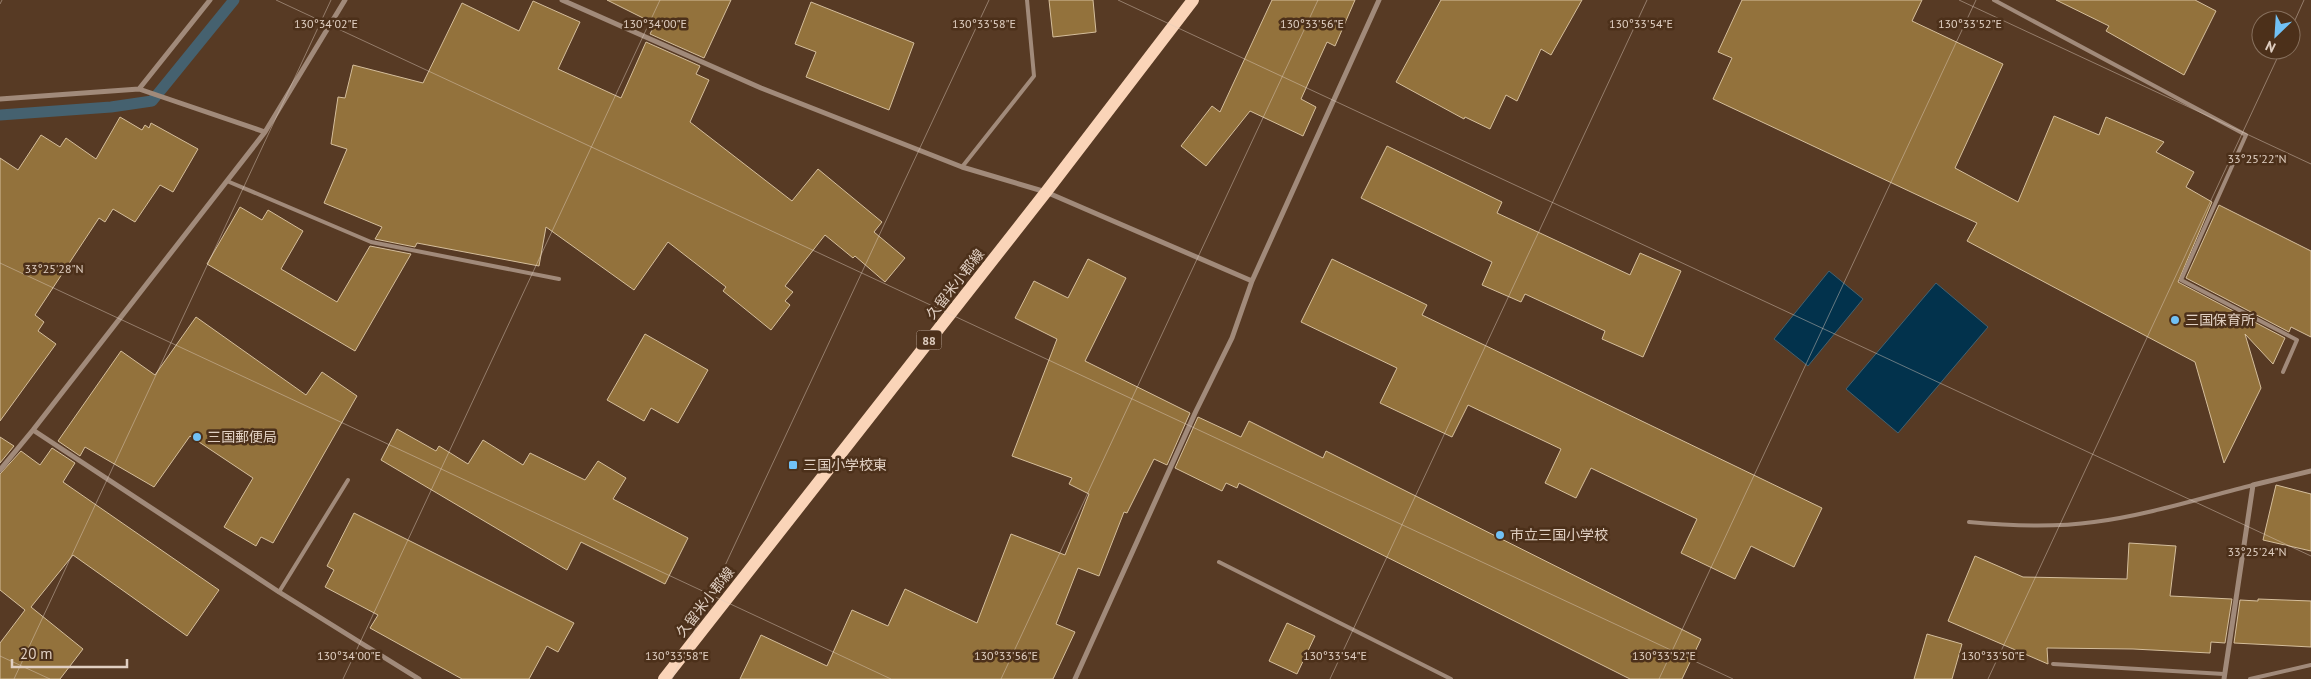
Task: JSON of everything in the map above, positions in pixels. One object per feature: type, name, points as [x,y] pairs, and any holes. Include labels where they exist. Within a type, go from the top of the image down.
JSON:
[{"type":"main road","name":"久留米小郡線","points":[[664,679],[1046,192],[1193,0]]},
{"type":"street","points":[[139,89],[210,0]]},
{"type":"street","points":[[0,470],[265,132],[345,0]]},
{"type":"street","points":[[562,0],[761,88],[962,167],[1046,192],[1252,281]]},
{"type":"street","points":[[1076,679],[1196,411],[1232,338],[1252,281],[1379,0]]},
{"type":"street","points":[[0,99],[139,89],[265,132]]},
{"type":"street","points":[[33,430],[279,592],[418,679]]},
{"type":"street","points":[[2224,676],[2253,485],[2311,471]]},
{"type":"lane","points":[[962,167],[1034,76],[1027,0]]},
{"type":"lane","points":[[1994,0],[2246,135],[2181,280],[2297,340],[2283,372]]},
{"type":"lane","points":[[227,181],[371,242],[559,279]]},
{"type":"lane","points":[[279,592],[348,480]]},
{"type":"lane","points":[[1969,522],[2015,527],[2094,522],[2164,508],[2253,485]]},
{"type":"lane","points":[[1219,562],[1451,679]]},
{"type":"lane","points":[[2053,664],[2224,676]]},
{"type":"lane","points":[[2250,679],[2311,665]]},
{"type":"water","points":[[1829,271],[1863,299],[1808,366],[1774,339]]},
{"type":"water","points":[[1936,283],[1988,327],[1898,433],[1846,389]]},
{"type":"building","points":[[607,0],[731,0],[704,58],[650,34],[655,24]]},
{"type":"building","points":[[1049,0],[1093,0],[1096,32],[1053,37]]},
{"type":"building","points":[[1272,0],[1355,0],[1335,46],[1327,42],[1301,99],[1316,107],[1303,136],[1250,111],[1206,166],[1181,146],[1212,106],[1220,112]]},
{"type":"building","points":[[1441,0],[1582,0],[1551,55],[1541,49],[1517,101],[1506,95],[1490,129],[1465,117],[1464,119],[1396,82]]},
{"type":"building","points":[[1742,0],[1922,0],[1912,21],[2003,64],[1955,168],[2018,202],[2054,116],[2099,135],[2106,117],[2164,142],[2156,152],[2194,172],[2186,187],[2212,202],[2178,282],[2285,338],[2273,364],[2245,334],[2261,388],[2224,463],[2195,362],[1967,241],[1977,223],[1713,99],[1732,58],[1718,52]]},
{"type":"building","points":[[2056,0],[2195,0],[2216,11],[2184,75],[2106,31],[2109,26]]},
{"type":"building","points":[[533,1],[580,22],[558,69],[621,98],[646,42],[700,66],[696,74],[709,80],[690,122],[792,201],[818,169],[882,222],[874,232],[905,258],[885,282],[855,256],[853,258],[825,235],[785,286],[793,292],[785,301],[790,305],[771,330],[723,291],[726,287],[668,242],[634,290],[546,227],[539,266],[417,243],[415,247],[375,239],[382,227],[324,203],[347,149],[331,144],[338,97],[345,98],[353,65],[423,83],[462,3],[519,31]]},
{"type":"building","points":[[811,2],[914,43],[889,110],[806,77],[816,52],[795,44]]},
{"type":"building","points":[[120,117],[142,130],[145,125],[149,128],[151,123],[198,149],[173,192],[160,185],[135,222],[113,209],[105,222],[99,218],[35,315],[44,322],[38,331],[56,344],[0,421],[0,158],[18,170],[41,135],[60,147],[66,138],[96,159]]},
{"type":"building","points":[[1387,146],[1502,202],[1497,213],[1630,275],[1640,253],[1681,271],[1643,357],[1602,339],[1605,331],[1525,294],[1521,302],[1482,285],[1492,262],[1361,198]]},
{"type":"building","points":[[2219,205],[2311,251],[2311,337],[2291,327],[2289,332],[2186,278]]},
{"type":"building","points":[[240,207],[262,220],[268,210],[303,231],[281,269],[337,302],[370,246],[411,254],[355,351],[207,264]]},
{"type":"building","points":[[1088,259],[1126,278],[1085,361],[1190,413],[1167,465],[1154,459],[1127,513],[1124,512],[1099,576],[1078,568],[1056,624],[1075,632],[1053,679],[740,679],[761,635],[827,666],[852,610],[888,626],[905,589],[977,623],[1011,534],[1065,555],[1089,494],[1069,484],[1072,478],[1012,456],[1057,339],[1015,318],[1034,281],[1068,298]]},
{"type":"building","points":[[1332,259],[1427,305],[1422,315],[1822,508],[1794,567],[1751,546],[1735,579],[1681,553],[1697,519],[1591,468],[1576,498],[1545,483],[1561,449],[1468,405],[1452,437],[1380,403],[1397,368],[1301,322]]},
{"type":"building","points":[[196,317],[306,395],[322,372],[357,396],[273,543],[261,537],[256,546],[224,527],[253,478],[190,436],[154,487],[85,447],[80,456],[58,441],[121,351],[155,375]]},
{"type":"building","points":[[645,334],[708,370],[678,423],[651,408],[644,421],[607,400]]},
{"type":"building","points":[[1198,417],[1241,437],[1249,421],[1323,458],[1326,451],[1701,639],[1682,679],[1630,679],[1239,483],[1237,488],[1226,483],[1222,491],[1175,468]]},
{"type":"building","points":[[397,429],[436,451],[439,446],[468,464],[483,440],[523,465],[530,453],[585,480],[598,461],[626,478],[613,499],[688,538],[665,584],[581,542],[567,570],[381,460]]},
{"type":"building","points":[[0,437],[14,446],[0,463]]},
{"type":"building","points":[[52,448],[75,463],[63,482],[219,590],[187,636],[73,555],[31,607],[83,649],[60,679],[0,679],[0,643],[25,610],[0,590],[0,474],[21,451],[40,465]]},
{"type":"building","points":[[2276,485],[2311,494],[2311,551],[2263,540]]},
{"type":"building","points":[[354,513],[574,623],[558,652],[547,646],[529,679],[462,679],[370,628],[378,615],[325,587],[334,570],[327,566]]},
{"type":"building","points":[[2129,543],[2176,546],[2170,596],[2232,599],[2225,643],[2211,642],[2210,653],[2133,649],[2047,648],[2048,664],[1948,621],[1975,556],[2023,577],[2127,579]]},
{"type":"building","points":[[2258,599],[2311,601],[2311,647],[2234,643],[2240,600],[2258,601]]},
{"type":"building","points":[[1287,623],[1315,636],[1297,674],[1269,661]]},
{"type":"building","points":[[1927,634],[1962,644],[1952,679],[1914,679]]},
{"type":"waterway","points":[[0,115],[111,107],[152,101],[234,0]]},
{"type":"place","name":"三国保育所","points":[[2175,320]]},
{"type":"place","name":"三国郵便局","points":[[197,437]]},
{"type":"place","name":"三国小学校東","points":[[793,465]]},
{"type":"place","name":"市立三国小学校","points":[[1500,535]]}]
